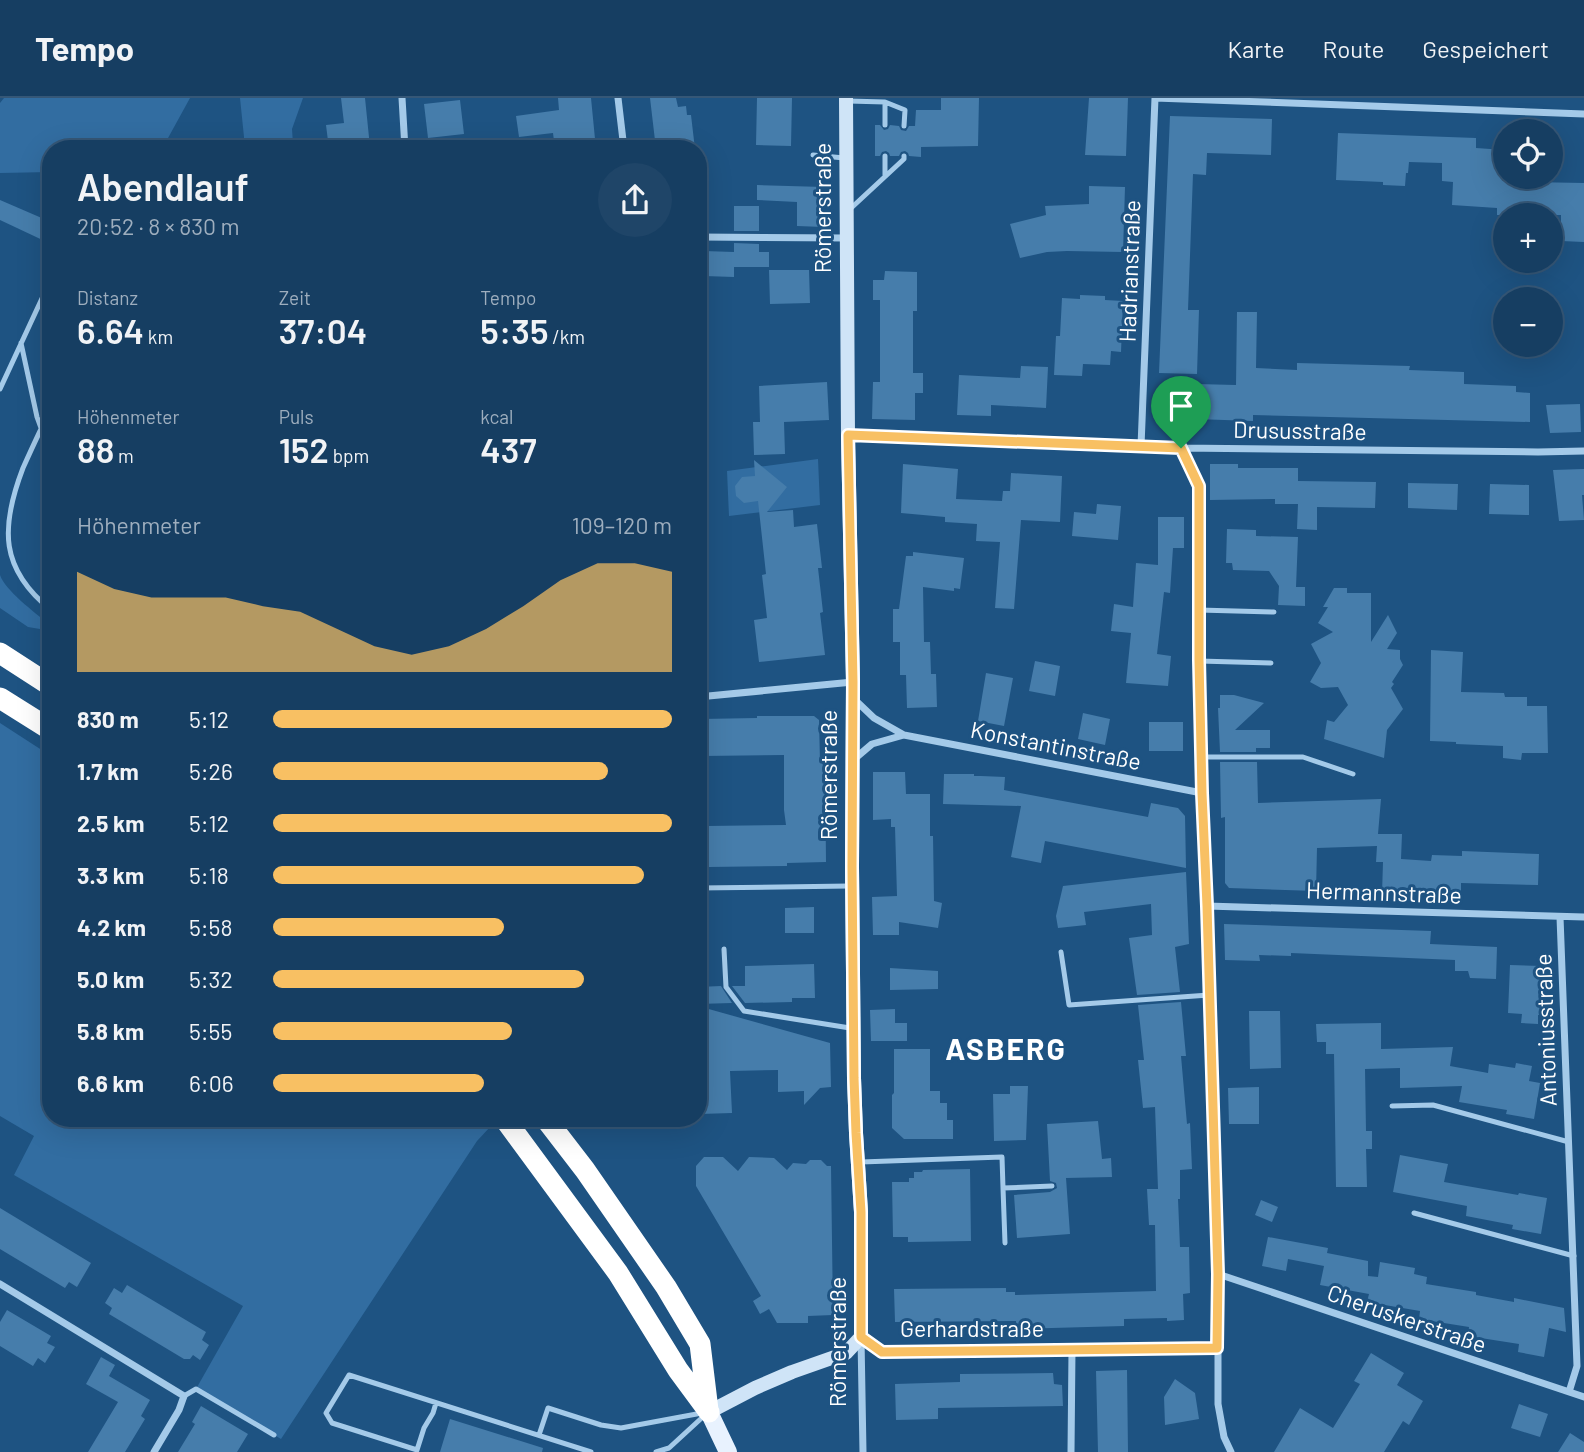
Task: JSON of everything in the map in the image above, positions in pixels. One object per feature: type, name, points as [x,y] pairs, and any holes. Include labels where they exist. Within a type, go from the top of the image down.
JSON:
[{"type":"highway","points":[[0,653],[42,680]]},
{"type":"highway","points":[[0,698],[42,724]]},
{"type":"highway","points":[[511,1127],[618,1273],[678,1370],[709,1412]]},
{"type":"highway","points":[[552,1127],[666,1287],[700,1343],[709,1412]]},
{"type":"main road","points":[[709,1412],[728,1452]]},
{"type":"street","points":[[402,98],[404,140]]},
{"type":"street","points":[[618,98],[623,140]]},
{"type":"street","points":[[1155,98],[1584,114]]},
{"type":"street","name":"Hadrianstraße","points":[[1141,446],[1155,98]]},
{"type":"street","name":"Römerstraße","points":[[846,100],[853,682],[853,1029],[861,1212],[863,1452]]},
{"type":"street","points":[[707,237],[846,239]]},
{"type":"street","name":"Drususstraße","points":[[848,435],[1181,448],[1584,451]]},
{"type":"street","points":[[1181,448],[1199,486],[1201,757],[1218,1274],[1218,1404],[1224,1437],[1231,1452]]},
{"type":"street","points":[[707,696],[853,682]]},
{"type":"street","name":"Konstantinstraße","points":[[853,698],[874,718],[904,735],[1202,793]]},
{"type":"street","name":"Konstantinstraße","points":[[852,761],[872,744],[904,735]]},
{"type":"street","name":"Hermannstraße","points":[[1207,906],[1584,917]]},
{"type":"street","name":"Antoniusstraße","points":[[1560,917],[1577,1366],[1569,1392]]},
{"type":"street","name":"Cheruskerstraße","points":[[1218,1274],[1584,1398]]},
{"type":"street","points":[[0,1284],[184,1395],[154,1452]]},
{"type":"street","points":[[709,1412],[792,1372],[846,1353],[861,1337]]},
{"type":"street","name":"Gerhardstraße","points":[[861,1337],[882,1352],[1217,1348]]},
{"type":"street","points":[[1071,1452],[1072,1350]]},
{"type":"lane","points":[[846,100],[885,102],[905,110],[904,126]]},
{"type":"lane","points":[[885,102],[885,125]]},
{"type":"lane","points":[[813,155],[846,159]]},
{"type":"lane","points":[[885,156],[885,176]]},
{"type":"lane","points":[[847,213],[904,159],[904,156]]},
{"type":"lane","points":[[0,389],[42,298]]},
{"type":"lane","points":[[21,342],[41,428],[8,504],[5,549],[12,569],[27,591],[42,603]]},
{"type":"lane","points":[[1199,610],[1274,612]]},
{"type":"lane","points":[[1199,660],[1271,663]]},
{"type":"lane","points":[[1201,757],[1303,757],[1353,774]]},
{"type":"lane","points":[[707,888],[852,886]]},
{"type":"lane","points":[[724,949],[726,987],[744,1011],[853,1029]]},
{"type":"lane","points":[[1061,952],[1069,1005],[1209,995]]},
{"type":"lane","name":"Antoniusstraße","points":[[1392,1106],[1433,1105],[1569,1142]]},
{"type":"lane","points":[[858,1162],[1002,1157],[1005,1243]]},
{"type":"lane","points":[[1003,1188],[1052,1186]]},
{"type":"lane","points":[[1414,1213],[1574,1256]]},
{"type":"lane","points":[[436,1403],[417,1450],[332,1423],[326,1413],[349,1375],[591,1452]]},
{"type":"lane","points":[[184,1395],[196,1389],[274,1435]]},
{"type":"lane","points":[[539,1435],[548,1408],[601,1425],[621,1427],[709,1412]]},
{"type":"lane","points":[[656,1452],[668,1448],[709,1412]]},
{"type":"shaded area","points":[[4,98],[190,98],[167,140],[42,140],[42,172],[0,173],[0,103]]},
{"type":"shaded area","points":[[240,98],[303,98],[292,129],[293,140],[244,140]]},
{"type":"shaded area","points":[[818,459],[820,505],[729,516],[727,471]]},
{"type":"shaded area","points":[[0,575],[14,594],[42,618],[42,629],[28,627],[0,608]]},
{"type":"shaded area","points":[[0,723],[42,750],[42,1127],[490,1127],[477,1141],[281,1439],[196,1389],[243,1306],[14,1175],[34,1136],[0,1116]]},
{"type":"building","points":[[341,98],[365,98],[369,140],[328,140],[326,125],[344,123]]},
{"type":"building","points":[[558,98],[591,98],[595,140],[554,140],[553,133],[519,137],[516,116],[559,110]]},
{"type":"building","points":[[650,98],[676,98],[678,107],[686,106],[687,115],[691,115],[694,140],[655,140]]},
{"type":"building","points":[[757,98],[792,98],[791,146],[756,145]]},
{"type":"building","points":[[941,98],[979,98],[978,146],[921,147],[921,157],[909,156],[905,151],[899,156],[890,156],[886,151],[875,156],[875,125],[880,125],[884,130],[890,125],[899,126],[906,131],[909,126],[915,126],[916,110],[941,110]]},
{"type":"building","points":[[1089,98],[1128,98],[1126,156],[1085,155]]},
{"type":"building","points":[[460,100],[464,134],[428,138],[424,104]]},
{"type":"building","points":[[1170,116],[1272,119],[1271,155],[1207,153],[1206,175],[1193,174],[1188,310],[1199,310],[1197,374],[1159,373]]},
{"type":"building","points":[[1338,133],[1476,138],[1476,148],[1493,149],[1493,189],[1563,189],[1563,183],[1584,183],[1584,242],[1563,241],[1563,203],[1493,203],[1493,208],[1452,205],[1453,182],[1442,181],[1442,163],[1409,162],[1405,186],[1336,180]]},
{"type":"building","points":[[757,185],[824,187],[823,227],[797,226],[797,202],[757,200]]},
{"type":"building","points":[[1089,186],[1125,187],[1123,252],[1047,252],[1020,258],[1010,224],[1046,215],[1045,206],[1089,204]]},
{"type":"building","points":[[0,200],[42,218],[42,240],[0,220]]},
{"type":"building","points":[[734,206],[759,206],[759,231],[734,231]]},
{"type":"building","points":[[734,243],[759,244],[759,252],[769,252],[769,267],[734,267],[734,277],[707,276],[707,251],[734,252]]},
{"type":"building","points":[[769,270],[809,270],[810,303],[770,304]]},
{"type":"building","points":[[885,271],[917,272],[917,311],[913,311],[913,373],[923,373],[923,393],[915,393],[915,420],[872,419],[873,382],[880,382],[880,300],[873,300],[873,280],[884,280]]},
{"type":"building","points":[[1080,295],[1105,296],[1105,300],[1123,301],[1121,352],[1111,351],[1110,365],[1083,364],[1082,376],[1054,375],[1062,298],[1080,299]]},
{"type":"building","points":[[1237,312],[1257,312],[1256,368],[1297,370],[1297,363],[1410,366],[1409,370],[1464,372],[1464,384],[1516,386],[1516,392],[1530,393],[1530,422],[1253,415],[1253,421],[1195,419],[1196,384],[1236,385]]},
{"type":"building","points":[[1021,366],[1048,367],[1046,408],[991,405],[991,416],[957,415],[959,375],[1020,378]]},
{"type":"building","points":[[827,382],[829,420],[784,422],[785,454],[754,455],[753,422],[760,422],[759,386]]},
{"type":"building","points":[[1580,404],[1581,432],[1550,433],[1546,405]]},
{"type":"building","points":[[754,460],[787,487],[767,512],[793,510],[794,527],[817,524],[822,568],[818,568],[823,612],[820,613],[825,655],[759,662],[754,620],[767,618],[762,575],[766,574],[758,501],[744,503],[736,496],[735,486],[742,477],[755,476]]},
{"type":"building","points":[[903,464],[958,469],[956,499],[1002,501],[1003,491],[1010,491],[1011,473],[1062,476],[1060,522],[1021,520],[1014,609],[995,608],[1000,542],[976,541],[977,524],[945,522],[945,517],[901,513]]},
{"type":"building","points":[[1210,464],[1238,464],[1238,468],[1298,468],[1298,481],[1376,482],[1375,508],[1317,507],[1317,530],[1297,529],[1298,504],[1275,504],[1275,499],[1210,500]]},
{"type":"building","points":[[1584,469],[1584,520],[1559,521],[1553,470]]},
{"type":"building","points":[[1408,483],[1458,484],[1457,510],[1408,508]]},
{"type":"building","points":[[1490,484],[1529,485],[1529,515],[1489,514]]},
{"type":"building","points":[[1097,504],[1121,506],[1118,540],[1072,536],[1074,512],[1096,514]]},
{"type":"building","points":[[1158,517],[1184,517],[1184,548],[1173,548],[1170,593],[1164,592],[1157,654],[1171,656],[1168,686],[1126,683],[1131,633],[1111,631],[1114,604],[1133,607],[1136,563],[1158,565]]},
{"type":"building","points":[[1227,529],[1256,530],[1256,536],[1298,537],[1296,587],[1305,587],[1305,606],[1278,605],[1279,586],[1269,571],[1233,570],[1232,563],[1226,563]]},
{"type":"building","points":[[913,552],[964,558],[960,589],[954,588],[954,591],[923,587],[924,642],[930,642],[931,674],[936,674],[937,707],[907,708],[906,675],[900,675],[900,642],[893,642],[893,609],[899,609],[906,556],[913,556]]},
{"type":"building","points":[[1334,588],[1347,588],[1347,593],[1371,593],[1371,642],[1388,615],[1397,633],[1387,649],[1400,650],[1403,665],[1391,688],[1403,709],[1387,730],[1384,758],[1324,739],[1327,720],[1334,722],[1348,705],[1338,687],[1321,688],[1310,682],[1321,663],[1311,644],[1333,632],[1318,623],[1328,607],[1323,607]]},
{"type":"building","points":[[1431,650],[1463,652],[1461,692],[1504,693],[1505,697],[1527,697],[1527,706],[1547,706],[1548,753],[1522,753],[1521,760],[1503,758],[1503,746],[1430,741]]},
{"type":"building","points":[[1035,661],[1060,666],[1055,696],[1029,691]]},
{"type":"building","points":[[986,673],[1013,678],[1004,726],[978,721]]},
{"type":"building","points":[[1220,695],[1234,695],[1264,703],[1235,730],[1270,730],[1270,748],[1256,748],[1256,752],[1220,752]]},
{"type":"building","points":[[1083,713],[1110,719],[1105,745],[1078,739]]},
{"type":"building","points":[[814,716],[819,720],[820,762],[825,762],[826,862],[787,863],[787,866],[708,867],[707,826],[786,825],[784,755],[707,756],[707,719]]},
{"type":"building","points":[[1149,722],[1183,722],[1183,751],[1149,751]]},
{"type":"building","points":[[1220,762],[1257,762],[1258,803],[1381,799],[1378,834],[1402,834],[1401,859],[1431,861],[1432,855],[1462,856],[1462,851],[1539,854],[1538,885],[1461,883],[1461,896],[1382,894],[1383,862],[1376,862],[1377,846],[1317,848],[1316,891],[1229,888],[1225,883],[1225,817],[1221,818]]},
{"type":"building","points":[[873,772],[905,772],[906,794],[930,794],[934,901],[942,903],[938,928],[899,922],[899,935],[873,935],[872,897],[897,896],[895,827],[891,827],[891,819],[873,820]]},
{"type":"building","points":[[944,774],[1005,777],[1004,790],[1148,817],[1151,803],[1178,808],[1185,816],[1186,868],[1045,841],[1041,863],[1011,857],[1021,806],[943,804]]},
{"type":"building","points":[[1186,872],[1189,944],[1175,947],[1180,992],[1137,995],[1129,938],[1152,935],[1151,904],[1084,912],[1086,925],[1058,928],[1056,916],[1063,886]]},
{"type":"building","points":[[814,907],[814,933],[785,933],[785,908]]},
{"type":"building","points":[[1224,924],[1431,931],[1430,944],[1497,947],[1496,979],[1470,978],[1468,971],[1455,971],[1455,960],[1291,953],[1291,956],[1259,955],[1260,961],[1225,960]]},
{"type":"building","points":[[814,964],[815,998],[792,998],[792,1002],[745,1003],[732,986],[745,986],[745,966]]},
{"type":"building","points":[[1510,965],[1541,966],[1538,1024],[1521,1023],[1522,1014],[1508,1013]]},
{"type":"building","points":[[890,968],[938,971],[938,989],[890,990]]},
{"type":"building","points":[[721,986],[732,1003],[707,1004],[707,987]]},
{"type":"building","points":[[1181,1002],[1186,1056],[1181,1056],[1187,1124],[1190,1123],[1192,1169],[1180,1170],[1178,1199],[1180,1247],[1189,1247],[1190,1293],[1183,1294],[1184,1320],[1124,1319],[1124,1326],[1016,1329],[1016,1321],[895,1322],[894,1289],[1006,1288],[1006,1292],[1015,1292],[1015,1295],[1156,1291],[1155,1225],[1149,1225],[1147,1189],[1158,1189],[1155,1107],[1143,1108],[1138,1060],[1144,1060],[1138,1005]]},
{"type":"building","points":[[707,1009],[830,1043],[831,1087],[820,1088],[804,1105],[804,1091],[778,1092],[778,1070],[730,1071],[732,1113],[707,1114]]},
{"type":"building","points":[[895,1009],[895,1023],[907,1023],[907,1041],[871,1041],[870,1010]]},
{"type":"building","points":[[1249,1011],[1280,1011],[1281,1068],[1250,1069]]},
{"type":"building","points":[[1381,1023],[1381,1049],[1453,1047],[1450,1066],[1488,1073],[1489,1064],[1515,1068],[1516,1063],[1532,1066],[1529,1081],[1540,1083],[1534,1119],[1506,1114],[1507,1110],[1459,1102],[1462,1086],[1400,1088],[1400,1068],[1365,1069],[1366,1131],[1372,1131],[1372,1149],[1366,1149],[1367,1187],[1336,1187],[1334,1054],[1326,1054],[1326,1042],[1317,1042],[1316,1024]]},
{"type":"building","points":[[894,1049],[930,1049],[930,1091],[940,1091],[940,1103],[947,1103],[947,1120],[953,1120],[953,1139],[904,1139],[892,1128]]},
{"type":"building","points":[[1010,1086],[1028,1086],[1026,1140],[994,1141],[993,1094],[1010,1094]]},
{"type":"building","points":[[1259,1087],[1259,1124],[1229,1124],[1228,1088]]},
{"type":"building","points":[[1098,1121],[1102,1159],[1111,1158],[1112,1177],[1066,1178],[1070,1234],[1017,1238],[1014,1195],[1050,1192],[1057,1188],[1056,1183],[1050,1181],[1047,1124]]},
{"type":"building","points":[[1400,1155],[1448,1164],[1444,1182],[1547,1198],[1541,1234],[1512,1229],[1513,1225],[1466,1216],[1467,1206],[1393,1192]]},
{"type":"building","points":[[704,1157],[723,1157],[738,1171],[749,1157],[774,1158],[787,1170],[793,1163],[806,1164],[810,1160],[821,1160],[831,1166],[833,1315],[808,1316],[808,1323],[777,1323],[769,1309],[760,1314],[753,1301],[761,1296],[696,1186],[696,1166]]},
{"type":"building","points":[[970,1169],[971,1241],[908,1242],[908,1237],[893,1237],[892,1182],[909,1182],[909,1178],[914,1178],[914,1172],[923,1170]]},
{"type":"building","points":[[1261,1200],[1278,1207],[1272,1222],[1255,1215]]},
{"type":"building","points":[[0,1208],[91,1263],[77,1287],[69,1282],[65,1288],[0,1249]]},
{"type":"building","points":[[1268,1237],[1328,1248],[1327,1253],[1368,1261],[1368,1276],[1378,1277],[1380,1262],[1415,1268],[1414,1274],[1427,1277],[1426,1284],[1476,1292],[1476,1295],[1514,1302],[1514,1298],[1564,1308],[1566,1332],[1549,1328],[1544,1357],[1518,1352],[1519,1344],[1468,1336],[1469,1327],[1419,1319],[1420,1311],[1367,1302],[1369,1294],[1320,1285],[1324,1266],[1288,1259],[1286,1271],[1262,1266]]},
{"type":"building","points":[[127,1285],[206,1332],[202,1340],[209,1345],[200,1360],[193,1355],[190,1359],[184,1359],[109,1314],[112,1308],[105,1303],[114,1288],[122,1293]]},
{"type":"building","points":[[7,1310],[51,1336],[47,1343],[55,1347],[45,1363],[38,1358],[33,1366],[0,1346],[0,1322]]},
{"type":"building","points":[[1371,1353],[1404,1373],[1397,1385],[1423,1401],[1409,1425],[1403,1421],[1384,1452],[1274,1452],[1300,1408],[1333,1428],[1360,1384],[1354,1381]]},
{"type":"building","points":[[101,1357],[115,1365],[109,1376],[150,1400],[141,1416],[145,1419],[125,1452],[88,1452],[118,1402],[86,1384]]},
{"type":"building","points":[[1127,1370],[1128,1452],[1098,1452],[1096,1371]]},
{"type":"building","points":[[1053,1373],[1054,1384],[1062,1385],[1063,1406],[938,1408],[938,1419],[896,1420],[895,1384],[960,1382],[960,1374]]},
{"type":"building","points":[[1175,1379],[1195,1393],[1199,1419],[1165,1425],[1164,1397]]},
{"type":"building","points":[[1519,1404],[1548,1414],[1540,1437],[1511,1428]]},
{"type":"building","points":[[201,1406],[248,1434],[237,1452],[178,1452],[195,1424],[192,1422]]},
{"type":"building","points":[[450,1419],[543,1448],[542,1452],[440,1452]]},
{"type":"building","points":[[1570,1433],[1584,1442],[1584,1452],[1558,1452]]},
{"type":"district","name":"ASBERG","points":[[1006,1048]]},
{"type":"route","points":[[848,435],[1181,448],[1199,486],[1199,660],[1218,1274],[1217,1348],[882,1352],[861,1337],[861,1212],[854,1078],[853,682],[848,435]]}]
